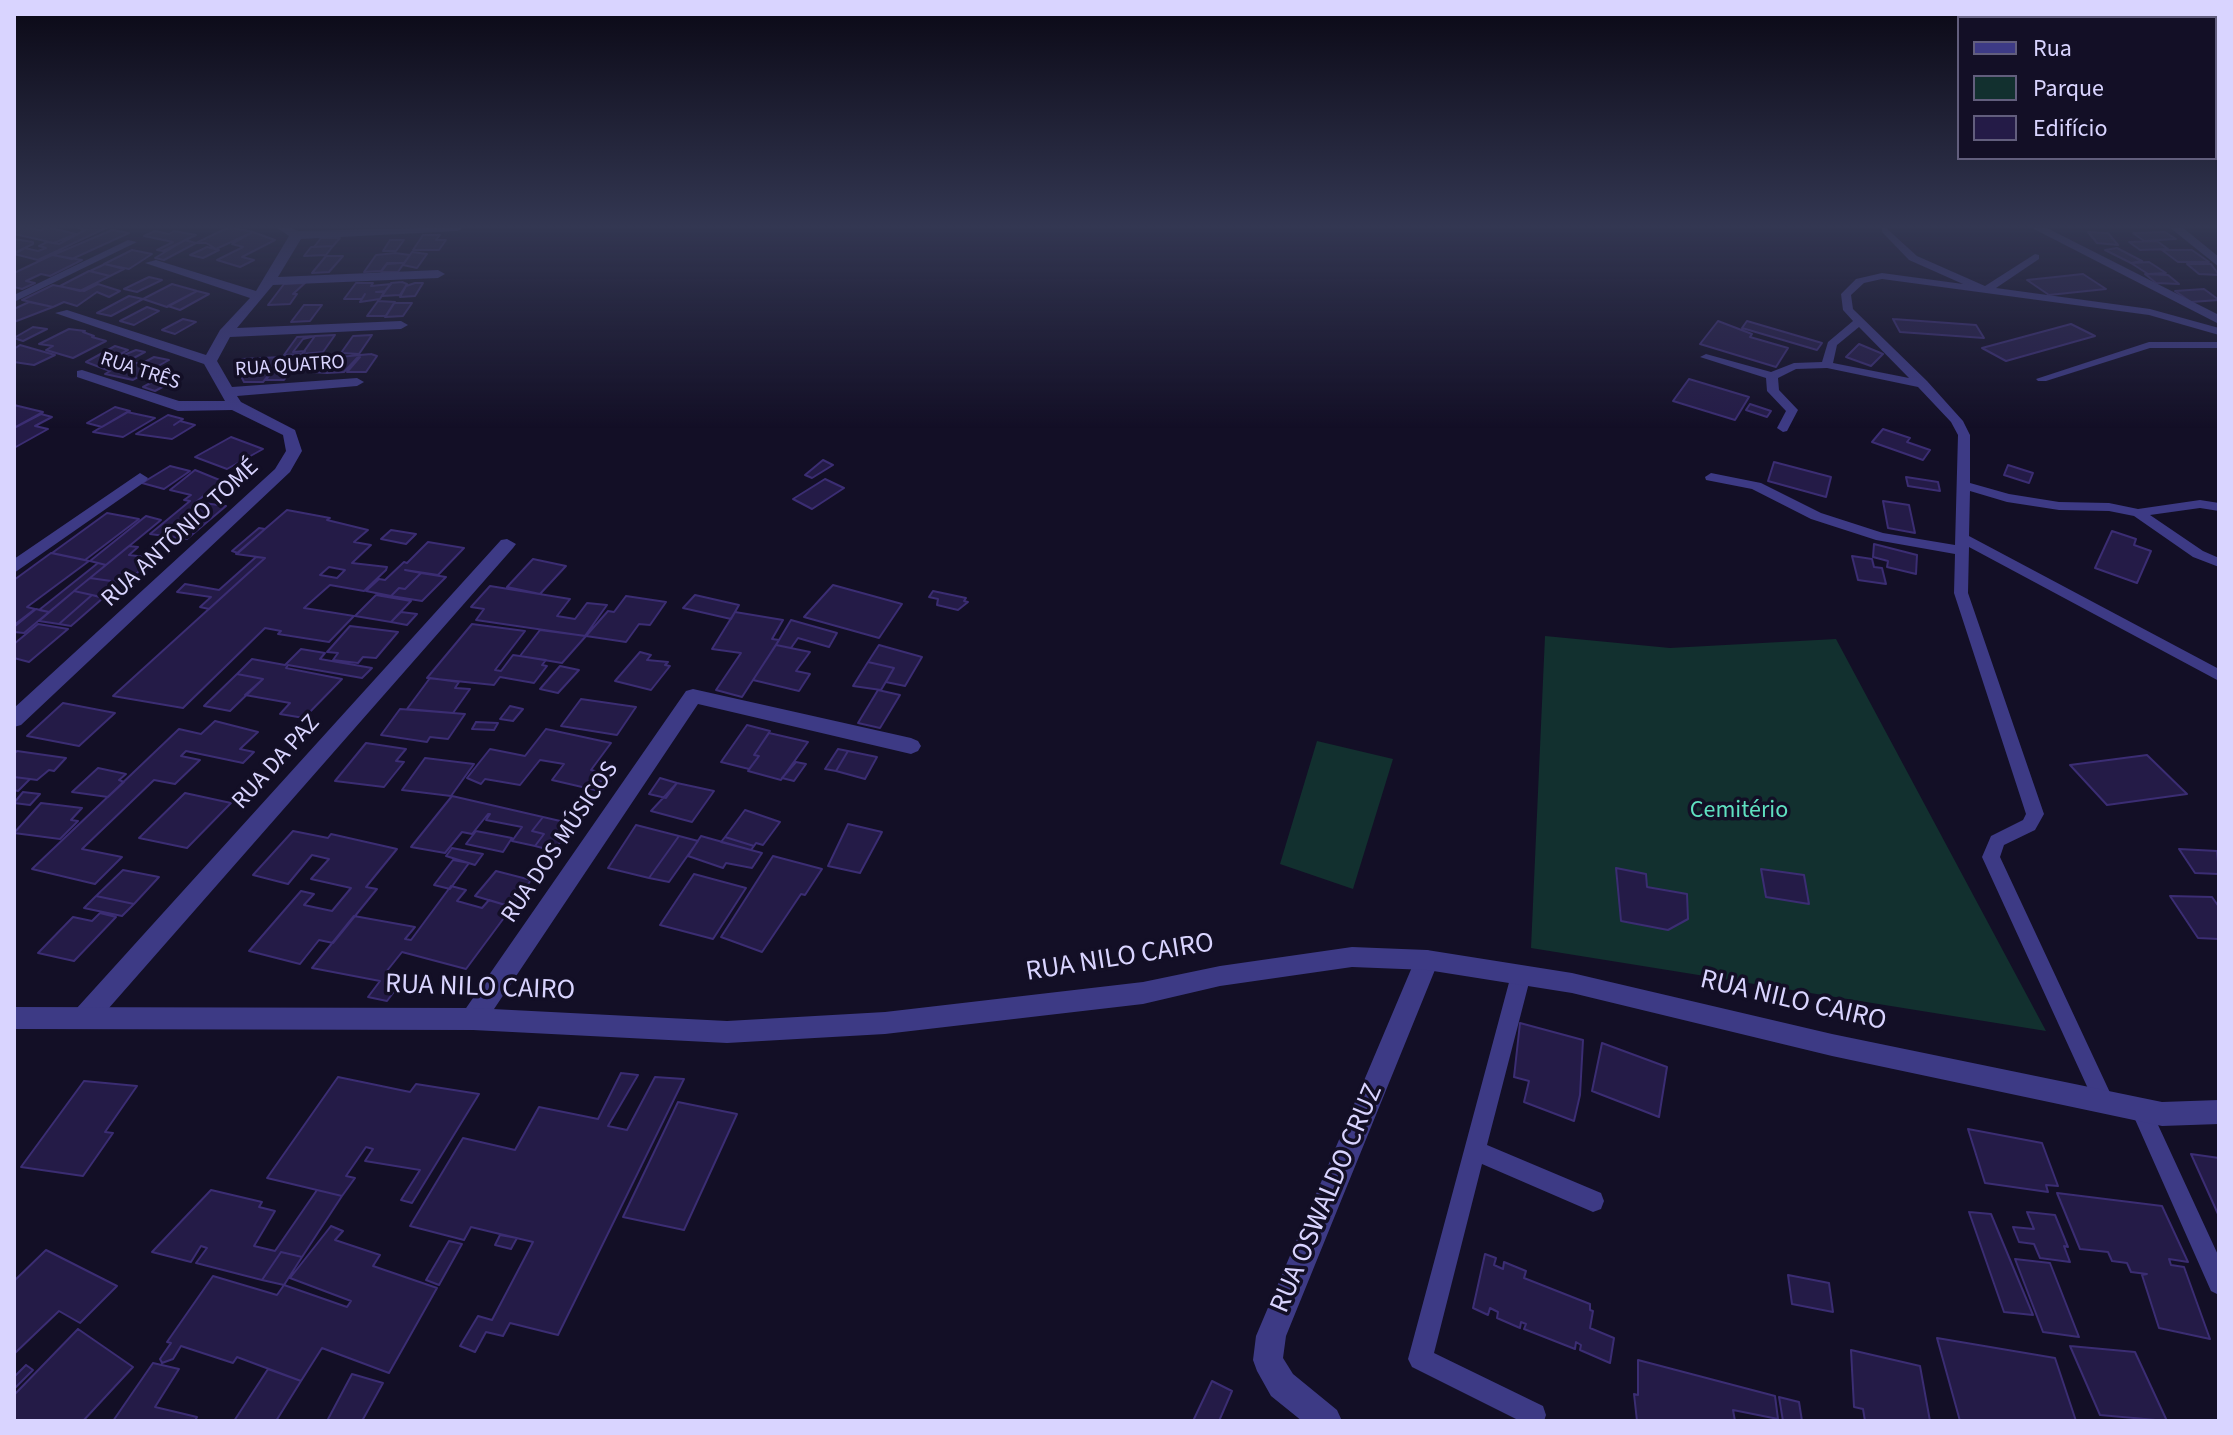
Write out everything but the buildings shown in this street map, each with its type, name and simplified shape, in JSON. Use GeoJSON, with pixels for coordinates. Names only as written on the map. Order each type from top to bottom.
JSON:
{"type":"FeatureCollection","features":[{"type":"Feature","properties":{"kind":"street"},"geometry":{"type":"LineString","coordinates":[[210,361],[225,333],[259,294]]}},
{"type":"Feature","properties":{"kind":"street"},"geometry":{"type":"LineString","coordinates":[[2168,294],[2219,320]]}},
{"type":"Feature","properties":{"kind":"street"},"geometry":{"type":"LineString","coordinates":[[62,313],[210,361],[230,398]]}},
{"type":"Feature","properties":{"kind":"street"},"geometry":{"type":"LineString","coordinates":[[225,333],[401,325]]}},
{"type":"Feature","properties":{"kind":"street","name":"RUA TRÊS"},"geometry":{"type":"LineString","coordinates":[[82,374],[178,406],[230,398]]}},
{"type":"Feature","properties":{"kind":"street","name":"RUA QUATRO"},"geometry":{"type":"LineString","coordinates":[[230,398],[357,382]]}},
{"type":"Feature","properties":{"kind":"street","name":"RUA ANTÔNIO TOMÉ"},"geometry":{"type":"LineString","coordinates":[[14,720],[282,472],[294,451],[290,433],[230,398]]}},
{"type":"Feature","properties":{"kind":"street"},"geometry":{"type":"LineString","coordinates":[[14,567],[140,478]]}},
{"type":"Feature","properties":{"kind":"street","name":"RUA DA PAZ"},"geometry":{"type":"LineString","coordinates":[[85,1017],[507,544]]}},
{"type":"Feature","properties":{"kind":"street","name":"RUA DOS MÚSICOS"},"geometry":{"type":"LineString","coordinates":[[473,1019],[693,696],[911,746]]}},
{"type":"Feature","properties":{"kind":"street","name":"RUA NILO CAIRO"},"geometry":{"type":"LineString","coordinates":[[14,1018],[473,1019],[727,1032],[885,1023],[1143,993],[1220,976],[1352,957],[1427,960],[1572,983],[1832,1045],[2103,1099],[2162,1114],[2219,1112]]}},
{"type":"Feature","properties":{"kind":"street","name":"RUA OSWALDO CRUZ"},"geometry":{"type":"LineString","coordinates":[[1326,1421],[1282,1385],[1268,1360],[1271,1336],[1427,960]]}},
{"type":"Feature","properties":{"kind":"lane"},"geometry":{"type":"LineString","coordinates":[[1846,294],[1848,310],[1923,384],[1957,421],[1964,435],[1961,593],[2035,814],[2029,825],[1997,841],[1991,857],[2103,1099]]}},
{"type":"Feature","properties":{"kind":"lane"},"geometry":{"type":"LineString","coordinates":[[2016,294],[2150,312],[2219,332]]}},
{"type":"Feature","properties":{"kind":"lane"},"geometry":{"type":"LineString","coordinates":[[1827,365],[1832,344],[1860,321]]}},
{"type":"Feature","properties":{"kind":"lane"},"geometry":{"type":"LineString","coordinates":[[2042,379],[2149,345],[2219,345]]}},
{"type":"Feature","properties":{"kind":"lane"},"geometry":{"type":"LineString","coordinates":[[1706,357],[1772,376],[1794,366],[1827,365],[1923,384]]}},
{"type":"Feature","properties":{"kind":"lane"},"geometry":{"type":"LineString","coordinates":[[1772,376],[1773,391],[1792,410],[1783,428]]}},
{"type":"Feature","properties":{"kind":"lane"},"geometry":{"type":"LineString","coordinates":[[1711,477],[1756,486],[1816,516],[1881,537],[1963,545],[2219,676]]}},
{"type":"Feature","properties":{"kind":"lane"},"geometry":{"type":"LineString","coordinates":[[1963,485],[2007,498],[2059,506],[2109,507],[2138,513],[2200,504],[2219,507]]}},
{"type":"Feature","properties":{"kind":"lane"},"geometry":{"type":"LineString","coordinates":[[2138,513],[2198,554],[2219,563]]}},
{"type":"Feature","properties":{"kind":"lane"},"geometry":{"type":"LineString","coordinates":[[1521,975],[1420,1359],[1534,1415]]}},
{"type":"Feature","properties":{"kind":"lane"},"geometry":{"type":"LineString","coordinates":[[2140,1108],[2219,1283]]}},
{"type":"Feature","properties":{"kind":"lane"},"geometry":{"type":"LineString","coordinates":[[1475,1150],[1593,1201]]}},
{"type":"Feature","properties":{"kind":"green space","name":"Cemitério"},"geometry":{"type":"Polygon","coordinates":[[[1545,636],[1670,648],[1836,639],[2046,1031],[1531,948],[1545,636]]]}},
{"type":"Feature","properties":{"kind":"green space"},"geometry":{"type":"Polygon","coordinates":[[[1317,741],[1393,759],[1353,889],[1280,864],[1317,741]]]}}]}
